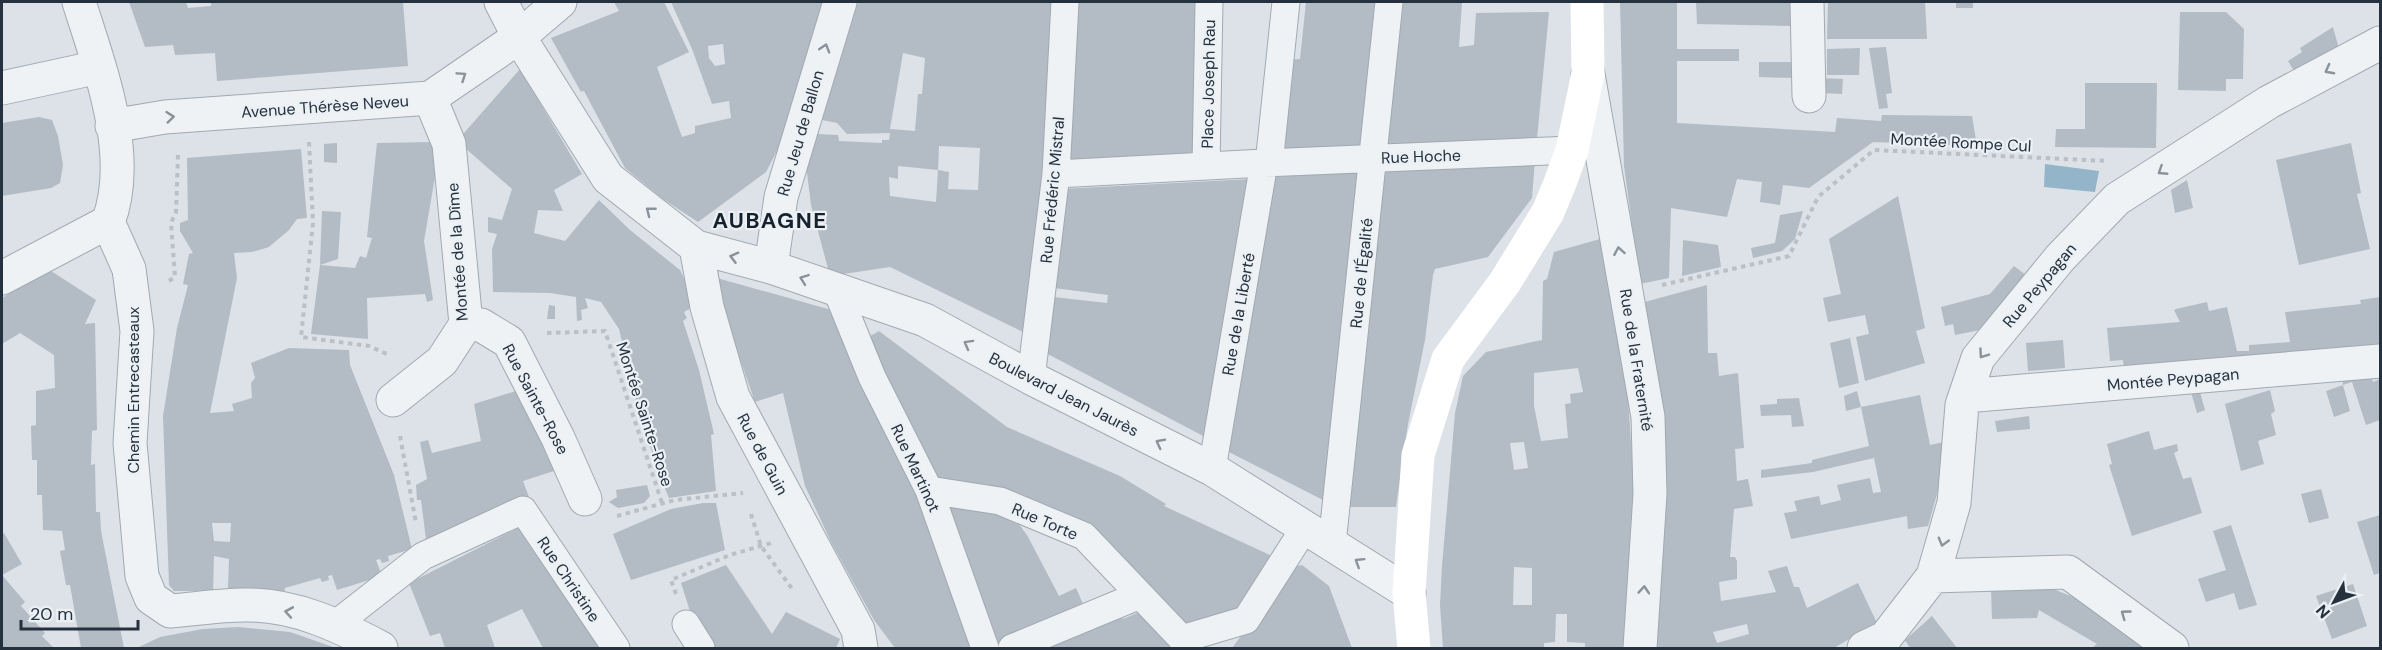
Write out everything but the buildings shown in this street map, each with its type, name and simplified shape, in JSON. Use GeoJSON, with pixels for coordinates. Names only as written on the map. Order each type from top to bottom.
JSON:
{"type":"FeatureCollection","features":[{"type":"Feature","properties":{"kind":"main road"},"geometry":{"type":"LineString","coordinates":[[1414,648],[1409,593],[1418,455],[1448,359],[1505,282],[1548,212],[1572,150],[1588,74],[1587,2]]}},
{"type":"Feature","properties":{"kind":"street"},"geometry":{"type":"LineString","coordinates":[[2,279],[108,222],[118,185],[110,100],[79,2]]}},
{"type":"Feature","properties":{"kind":"street"},"geometry":{"type":"LineString","coordinates":[[501,2],[519,37],[608,178],[696,247]]}},
{"type":"Feature","properties":{"kind":"street","name":"Avenue Thérèse Neveu"},"geometry":{"type":"LineString","coordinates":[[112,126],[165,117],[430,98],[519,37],[560,2]]}},
{"type":"Feature","properties":{"kind":"street","name":"Rue Jeu de Ballon"},"geometry":{"type":"LineString","coordinates":[[771,267],[781,197],[840,2]]}},
{"type":"Feature","properties":{"kind":"street","name":"Rue Frédéric Mistral"},"geometry":{"type":"LineString","coordinates":[[1031,378],[1056,174],[1065,2]]}},
{"type":"Feature","properties":{"kind":"street","name":"Place Joseph Rau"},"geometry":{"type":"LineString","coordinates":[[1206,166],[1209,2]]}},
{"type":"Feature","properties":{"kind":"street"},"geometry":{"type":"LineString","coordinates":[[1267,164],[1286,2]]}},
{"type":"Feature","properties":{"kind":"street","name":"Rue de l'Égalité"},"geometry":{"type":"LineString","coordinates":[[1318,537],[1373,158],[1389,2]]}},
{"type":"Feature","properties":{"kind":"street"},"geometry":{"type":"LineString","coordinates":[[1807,2],[1809,96]]}},
{"type":"Feature","properties":{"kind":"street","name":"Rue Peypagan"},"geometry":{"type":"LineString","coordinates":[[1864,648],[1886,638],[1933,576],[1954,503],[1965,396],[1978,358],[2060,258],[2117,199],[2268,102],[2380,43]]}},
{"type":"Feature","properties":{"kind":"street"},"geometry":{"type":"LineString","coordinates":[[2,88],[99,67]]}},
{"type":"Feature","properties":{"kind":"street","name":"Rue de la Fraternité"},"geometry":{"type":"LineString","coordinates":[[1588,74],[1648,417],[1650,494],[1640,648]]}},
{"type":"Feature","properties":{"kind":"street","name":"Montée de la Dîme"},"geometry":{"type":"LineString","coordinates":[[393,399],[442,361],[466,324],[449,144],[430,98]]}},
{"type":"Feature","properties":{"kind":"street","name":"Rue Hoche"},"geometry":{"type":"LineString","coordinates":[[1056,174],[1572,150]]}},
{"type":"Feature","properties":{"kind":"street","name":"Rue de la Liberté"},"geometry":{"type":"LineString","coordinates":[[1212,470],[1267,164]]}},
{"type":"Feature","properties":{"kind":"street","name":"Chemin Entrecasteaux"},"geometry":{"type":"LineString","coordinates":[[108,222],[129,269],[134,304],[137,331],[130,443],[142,576],[151,598],[170,611],[246,605],[303,614],[336,624]]}},
{"type":"Feature","properties":{"kind":"street","name":"Boulevard Jean Jaurès"},"geometry":{"type":"LineString","coordinates":[[696,247],[771,267],[925,320],[1031,378],[1212,470],[1409,593]]}},
{"type":"Feature","properties":{"kind":"street","name":"Rue de Guin"},"geometry":{"type":"LineString","coordinates":[[696,247],[707,307],[733,397],[858,630],[861,648]]}},
{"type":"Feature","properties":{"kind":"street","name":"Rue Martinot"},"geometry":{"type":"LineString","coordinates":[[837,291],[872,377],[929,490],[985,648]]}},
{"type":"Feature","properties":{"kind":"street","name":"Rue Sainte-Rose"},"geometry":{"type":"LineString","coordinates":[[466,324],[481,325],[509,342],[558,438],[585,499]]}},
{"type":"Feature","properties":{"kind":"street","name":"Montée Peypagan"},"geometry":{"type":"LineString","coordinates":[[1965,396],[2380,361]]}},
{"type":"Feature","properties":{"kind":"street","name":"Rue Torte"},"geometry":{"type":"LineString","coordinates":[[929,490],[1000,501],[1084,536],[1184,644]]}},
{"type":"Feature","properties":{"kind":"street","name":"Rue Christine"},"geometry":{"type":"LineString","coordinates":[[423,556],[523,510],[616,648]]}},
{"type":"Feature","properties":{"kind":"street"},"geometry":{"type":"LineString","coordinates":[[1184,644],[1246,620],[1318,537]]}},
{"type":"Feature","properties":{"kind":"street"},"geometry":{"type":"LineString","coordinates":[[381,648],[336,624],[423,556]]}},
{"type":"Feature","properties":{"kind":"street"},"geometry":{"type":"LineString","coordinates":[[1933,576],[2068,572],[2172,648]]}},
{"type":"Feature","properties":{"kind":"street"},"geometry":{"type":"LineString","coordinates":[[1012,648],[1140,595]]}},
{"type":"Feature","properties":{"kind":"street"},"geometry":{"type":"LineString","coordinates":[[686,624],[701,648]]}},
{"type":"Feature","properties":{"kind":"path"},"geometry":{"type":"LineString","coordinates":[[298,142],[309,140],[313,223],[301,337],[369,346],[428,372]]}},
{"type":"Feature","properties":{"kind":"path","name":"Montée Rompe Cul"},"geometry":{"type":"LineString","coordinates":[[1626,293],[1789,256],[1818,197],[1874,150],[2112,161]]}},
{"type":"Feature","properties":{"kind":"path"},"geometry":{"type":"LineString","coordinates":[[171,223],[176,212],[176,154],[187,153]]}},
{"type":"Feature","properties":{"kind":"path","name":"Montée Sainte-Rose"},"geometry":{"type":"LineString","coordinates":[[498,335],[605,332],[662,503]]}},
{"type":"Feature","properties":{"kind":"path"},"geometry":{"type":"LineString","coordinates":[[393,399],[423,556]]}},
{"type":"Feature","properties":{"kind":"path","name":"Montée Sainte-Rose"},"geometry":{"type":"LineString","coordinates":[[616,516],[662,503],[782,489]]}},
{"type":"Feature","properties":{"kind":"path"},"geometry":{"type":"LineString","coordinates":[[686,624],[671,580],[729,555],[806,533]]}},
{"type":"Feature","properties":{"kind":"water"},"geometry":{"type":"Polygon","coordinates":[[[2045,164],[2099,171],[2095,192],[2044,187],[2045,164]]]}},
{"type":"Feature","properties":{"kind":"district","name":"AUBAGNE"},"geometry":{"type":"Point","coordinates":[770,220]}}]}
